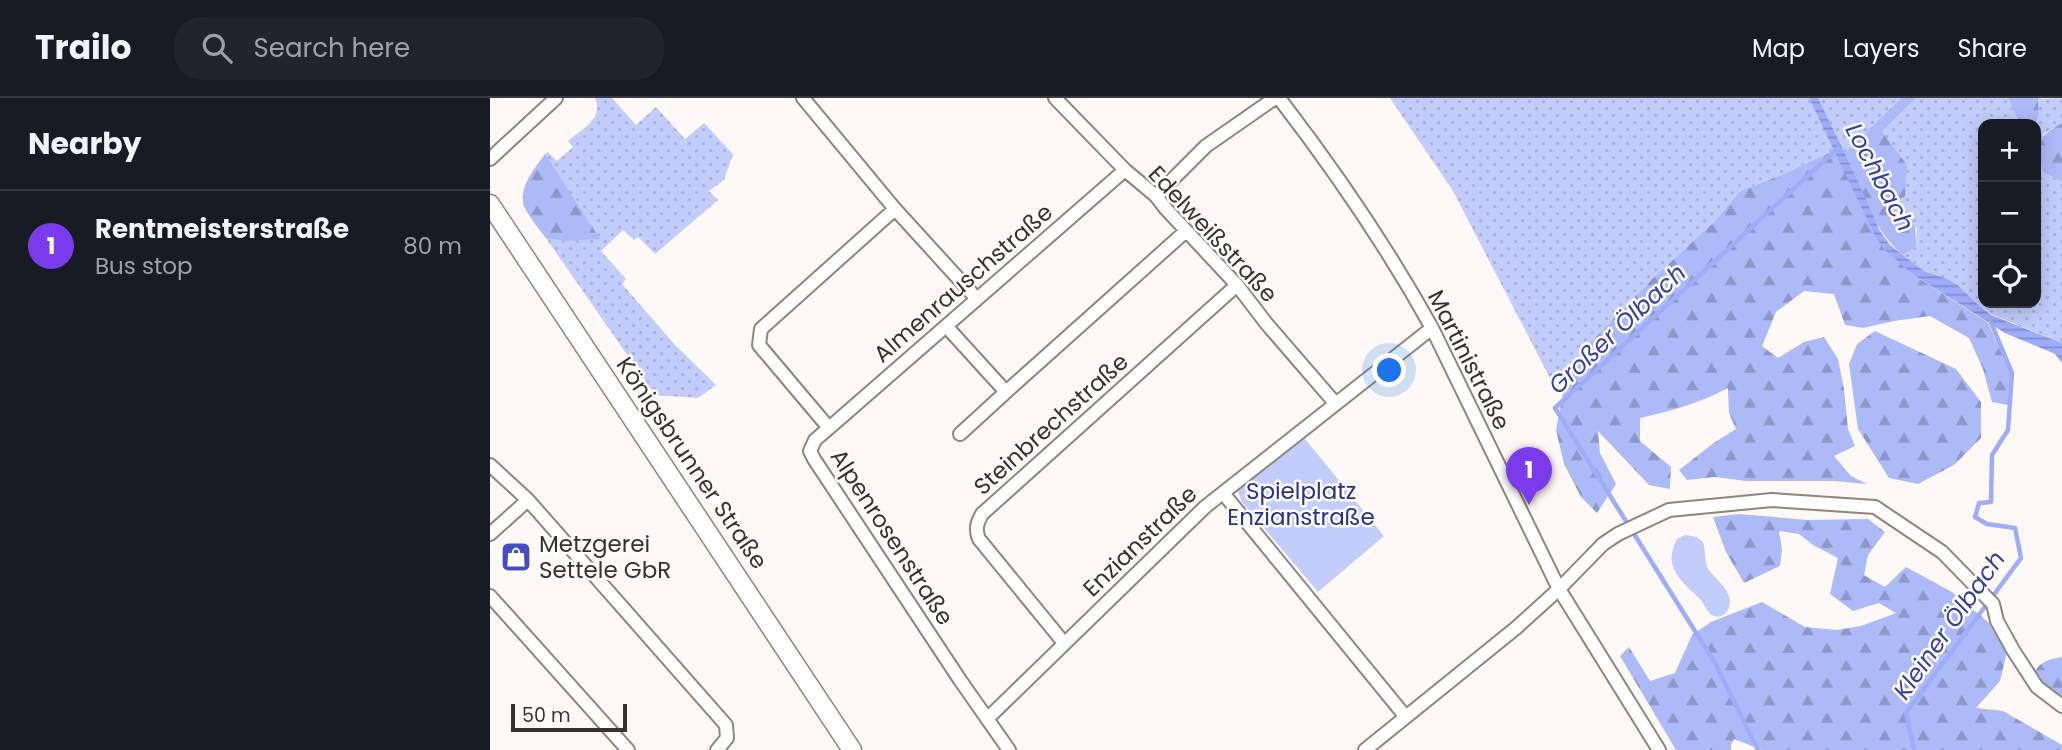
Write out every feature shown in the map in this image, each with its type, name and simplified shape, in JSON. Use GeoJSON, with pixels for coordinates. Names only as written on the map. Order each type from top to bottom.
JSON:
{"type":"FeatureCollection","features":[{"type":"Feature","properties":{"kind":"main road","name":"Königsbrunner Straße"},"geometry":{"type":"LineString","coordinates":[[490,204],[852,750]]}},
{"type":"Feature","properties":{"kind":"street"},"geometry":{"type":"LineString","coordinates":[[490,159],[556,98]]}},
{"type":"Feature","properties":{"kind":"street"},"geometry":{"type":"LineString","coordinates":[[803,98],[895,209],[977,299]]}},
{"type":"Feature","properties":{"kind":"street","name":"Edelweißstraße"},"geometry":{"type":"LineString","coordinates":[[1055,98],[1125,170],[1156,196],[1237,285],[1335,403]]}},
{"type":"Feature","properties":{"kind":"street"},"geometry":{"type":"LineString","coordinates":[[1156,196],[1206,146],[1277,98]]}},
{"type":"Feature","properties":{"kind":"street","name":"Martinistraße"},"geometry":{"type":"LineString","coordinates":[[1277,98],[1345,187],[1376,233],[1432,328],[1559,589],[1659,750]]}},
{"type":"Feature","properties":{"kind":"street","name":"Almenrauschstraße"},"geometry":{"type":"LineString","coordinates":[[829,428],[1125,170]]}},
{"type":"Feature","properties":{"kind":"street","name":"Alpenrosenstraße"},"geometry":{"type":"LineString","coordinates":[[895,209],[761,329],[760,345],[829,428],[815,440],[810,451],[814,459],[1009,750]]}},
{"type":"Feature","properties":{"kind":"street"},"geometry":{"type":"LineString","coordinates":[[960,434],[1186,230]]}},
{"type":"Feature","properties":{"kind":"street","name":"Steinbrechstraße"},"geometry":{"type":"LineString","coordinates":[[1064,643],[979,539],[977,524],[982,514],[1237,285]]}},
{"type":"Feature","properties":{"kind":"street"},"geometry":{"type":"LineString","coordinates":[[946,326],[1006,392]]}},
{"type":"Feature","properties":{"kind":"street","name":"Enzianstraße"},"geometry":{"type":"LineString","coordinates":[[987,719],[1205,507],[1432,328]]}},
{"type":"Feature","properties":{"kind":"street"},"geometry":{"type":"LineString","coordinates":[[490,465],[528,500],[726,725],[727,738],[717,750]]}},
{"type":"Feature","properties":{"kind":"street"},"geometry":{"type":"LineString","coordinates":[[1223,493],[1405,716]]}},
{"type":"Feature","properties":{"kind":"street"},"geometry":{"type":"LineString","coordinates":[[490,534],[528,500]]}},
{"type":"Feature","properties":{"kind":"street"},"geometry":{"type":"LineString","coordinates":[[1365,750],[1516,628],[1603,544],[1618,534],[1669,510],[1772,500],[1875,507],[1942,552],[1990,601],[1997,621],[2037,687],[2062,706]]}},
{"type":"Feature","properties":{"kind":"street"},"geometry":{"type":"LineString","coordinates":[[490,596],[628,750]]}},
{"type":"Feature","properties":{"kind":"green space"},"geometry":{"type":"Polygon","coordinates":[[[595,98],[612,98],[636,125],[656,107],[685,139],[704,123],[733,154],[724,180],[709,191],[718,200],[655,254],[638,237],[634,240],[623,230],[601,251],[626,279],[622,284],[675,345],[716,385],[698,398],[655,395],[523,205],[533,172],[545,154],[548,152],[557,161],[573,147],[568,141],[594,118],[597,112],[595,98]]]}},
{"type":"Feature","properties":{"kind":"green space"},"geometry":{"type":"Polygon","coordinates":[[[1390,98],[1809,98],[1835,150],[1740,191],[1714,222],[1651,280],[1588,345],[1566,378],[1550,378],[1453,191],[1390,98]]]}},
{"type":"Feature","properties":{"kind":"green space"},"geometry":{"type":"Polygon","coordinates":[[[1818,98],[1901,98],[1845,153],[1818,98]]]}},
{"type":"Feature","properties":{"kind":"green space"},"geometry":{"type":"Polygon","coordinates":[[[1901,98],[1916,98],[1882,132],[1907,165],[1905,196],[1895,206],[1896,214],[1902,217],[1907,213],[1913,221],[1916,247],[1903,255],[1892,245],[1875,221],[1845,153],[1901,98]]]}},
{"type":"Feature","properties":{"kind":"green space"},"geometry":{"type":"Polygon","coordinates":[[[1916,98],[2008,98],[2018,119],[1978,119],[1978,304],[1958,285],[1924,271],[1903,255],[1916,247],[1917,229],[1896,214],[1895,206],[1905,196],[1882,132],[1916,98]]]}},
{"type":"Feature","properties":{"kind":"green space"},"geometry":{"type":"Polygon","coordinates":[[[2008,98],[2041,98],[2038,99],[2038,119],[2018,119],[2008,98]]]}},
{"type":"Feature","properties":{"kind":"green space"},"geometry":{"type":"Polygon","coordinates":[[[2062,98],[2062,123],[2043,134],[2043,172],[2062,182],[2062,343],[1991,314],[1983,308],[2041,308],[2041,119],[2038,119],[2038,99],[2062,98]]]}},
{"type":"Feature","properties":{"kind":"green space"},"geometry":{"type":"Polygon","coordinates":[[[2062,123],[2062,182],[2043,172],[2041,140],[2062,123]]]}},
{"type":"Feature","properties":{"kind":"green space"},"geometry":{"type":"Polygon","coordinates":[[[1835,150],[1874,234],[1912,274],[1988,323],[2010,372],[2008,405],[1992,402],[1983,369],[1969,338],[1930,316],[1863,328],[1845,325],[1834,294],[1804,291],[1776,312],[1762,346],[1778,358],[1804,342],[1824,337],[1838,359],[1848,429],[1855,446],[1834,456],[1851,476],[1867,484],[1834,481],[1746,481],[1715,477],[1687,480],[1679,470],[1736,429],[1729,413],[1728,388],[1685,406],[1640,418],[1640,441],[1671,467],[1670,489],[1649,485],[1598,431],[1600,453],[1616,484],[1597,513],[1581,497],[1564,464],[1556,430],[1566,378],[1588,345],[1651,280],[1714,222],[1740,191],[1835,150]]]}},
{"type":"Feature","properties":{"kind":"green space"},"geometry":{"type":"Polygon","coordinates":[[[545,154],[600,239],[564,241],[546,238],[531,218],[524,205],[523,191],[545,154]]]}},
{"type":"Feature","properties":{"kind":"green space"},"geometry":{"type":"Polygon","coordinates":[[[1875,331],[1956,369],[1981,402],[1981,438],[1954,465],[1918,484],[1889,478],[1858,429],[1849,364],[1857,344],[1875,331]]]}},
{"type":"Feature","properties":{"kind":"green space","name":"Spielplatz Enzianstraße"},"geometry":{"type":"Polygon","coordinates":[[[1302,435],[1384,536],[1318,592],[1242,502],[1237,489],[1302,435]]]}},
{"type":"Feature","properties":{"kind":"green space"},"geometry":{"type":"Polygon","coordinates":[[[1739,514],[1808,520],[1868,519],[1885,532],[1868,555],[1864,575],[1885,587],[1906,567],[1952,592],[1988,622],[2007,652],[2000,681],[1976,708],[2003,711],[2062,745],[2062,750],[1762,750],[1734,739],[1731,750],[1676,750],[1620,656],[1629,647],[1650,681],[1675,673],[1692,635],[1711,622],[1762,602],[1805,627],[1837,630],[1861,626],[1896,613],[1879,603],[1853,611],[1830,594],[1838,558],[1799,534],[1779,531],[1782,550],[1780,566],[1744,583],[1726,552],[1713,517],[1739,514]]]}},
{"type":"Feature","properties":{"kind":"green space"},"geometry":{"type":"Polygon","coordinates":[[[1685,535],[1697,537],[1703,542],[1708,569],[1729,595],[1729,606],[1721,616],[1710,613],[1676,573],[1672,558],[1673,549],[1677,539],[1685,535]]]}},
{"type":"Feature","properties":{"kind":"green space"},"geometry":{"type":"Polygon","coordinates":[[[2062,657],[2062,696],[2038,680],[2036,670],[2043,663],[2062,657]]]}},
{"type":"Feature","properties":{"kind":"shaded area"},"geometry":{"type":"Polygon","coordinates":[[[1809,98],[1818,98],[1880,231],[1890,245],[1924,271],[1958,285],[1978,304],[1978,308],[2062,343],[2062,363],[2055,354],[2005,333],[1912,274],[1883,248],[1809,98]]]}},
{"type":"Feature","properties":{"kind":"waterway","name":"Großer Ölbach"},"geometry":{"type":"LineString","coordinates":[[1758,750],[1715,663],[1555,408],[1838,148]]}},
{"type":"Feature","properties":{"kind":"waterway","name":"Kleiner Ölbach"},"geometry":{"type":"LineString","coordinates":[[1914,750],[1906,713],[2021,558],[2015,528],[1987,524],[1975,517],[1979,503],[1991,502],[1992,455],[2008,430],[2012,373],[1990,320]]}},
{"type":"Feature","properties":{"kind":"place","name":"Rentmeisterstraße"},"geometry":{"type":"Point","coordinates":[1529,505]}},
{"type":"Feature","properties":{"kind":"place","name":"Metzgerei Settele GbR"},"geometry":{"type":"Point","coordinates":[516,557]}},
{"type":"Feature","properties":{"kind":"water label","name":"Lochbach"},"geometry":{"type":"Point","coordinates":[1880,177]}}]}
